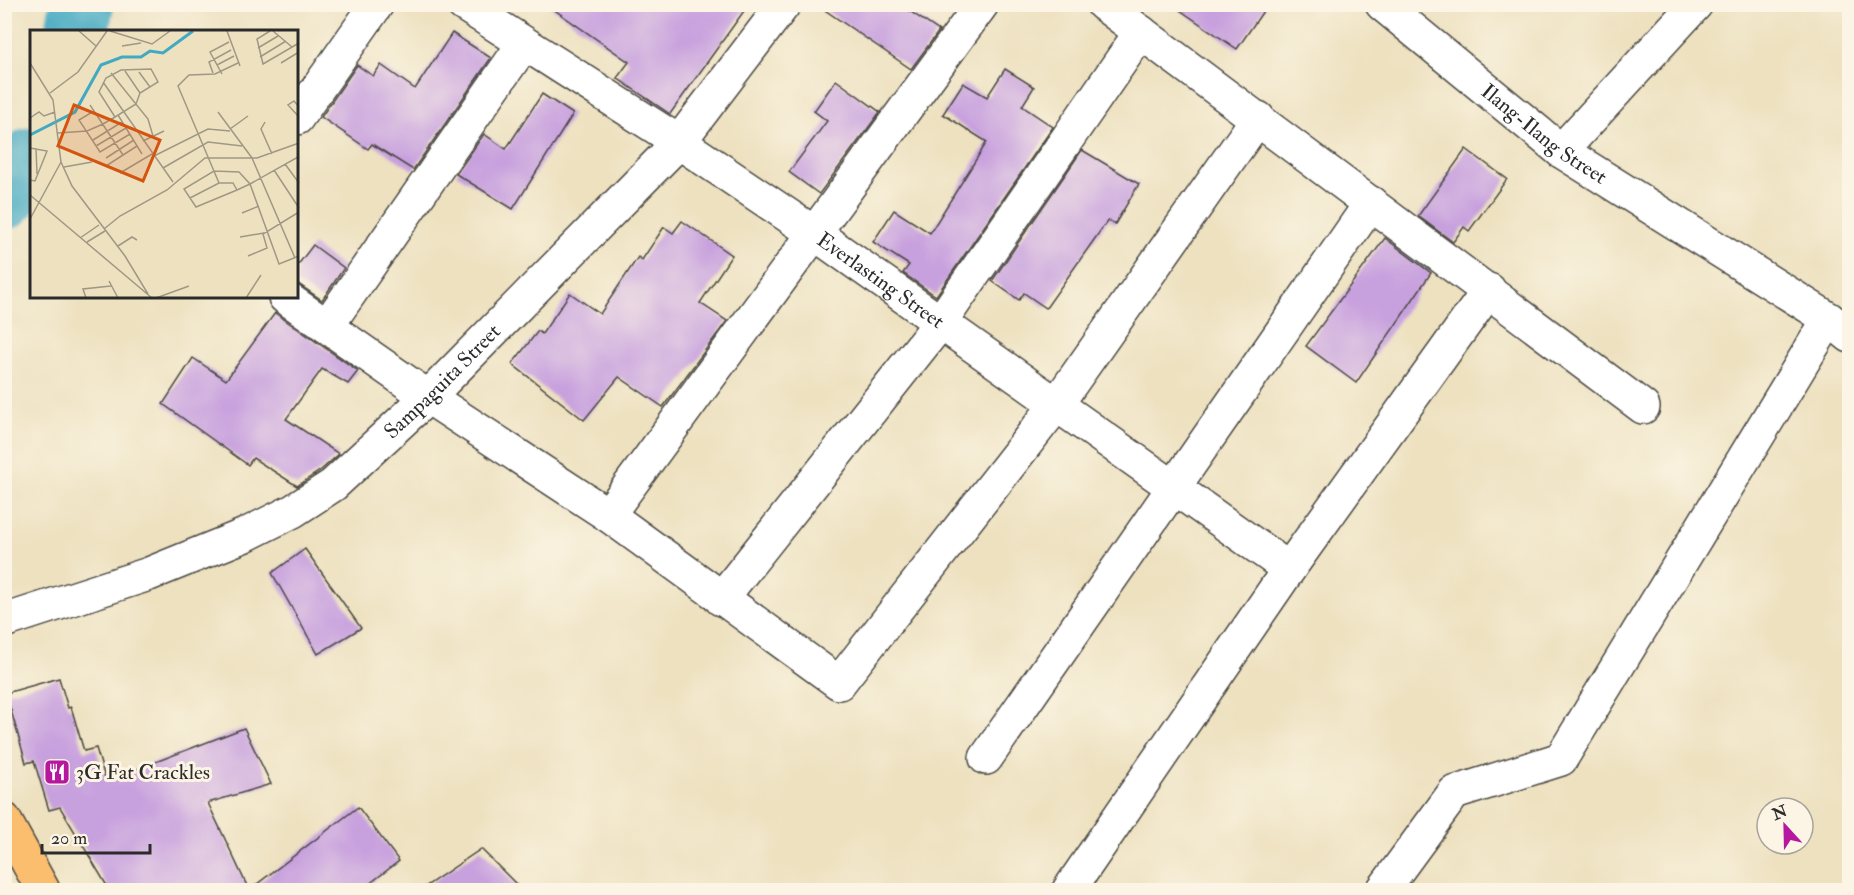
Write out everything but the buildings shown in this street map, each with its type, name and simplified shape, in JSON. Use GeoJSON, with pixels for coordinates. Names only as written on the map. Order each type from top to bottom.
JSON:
{"type":"FeatureCollection","features":[{"type":"Feature","properties":{"kind":"main road"},"geometry":{"type":"LineString","coordinates":[[4,819],[43,891]]}},
{"type":"Feature","properties":{"kind":"street"},"geometry":{"type":"LineString","coordinates":[[298,117],[377,4]]}},
{"type":"Feature","properties":{"kind":"street","name":"Everlasting Street"},"geometry":{"type":"LineString","coordinates":[[463,4],[523,45],[679,142],[814,233],[1289,569]]}},
{"type":"Feature","properties":{"kind":"street","name":"Sampaguita Street"},"geometry":{"type":"LineString","coordinates":[[4,621],[149,574],[245,535],[292,511],[333,486],[428,398],[679,142],[784,4]]}},
{"type":"Feature","properties":{"kind":"street"},"geometry":{"type":"LineString","coordinates":[[608,515],[982,4]]}},
{"type":"Feature","properties":{"kind":"street"},"geometry":{"type":"LineString","coordinates":[[1103,4],[1643,407]]}},
{"type":"Feature","properties":{"kind":"street","name":"Ilang-Ilang Street"},"geometry":{"type":"LineString","coordinates":[[1382,4],[1561,151],[1839,327]]}},
{"type":"Feature","properties":{"kind":"street"},"geometry":{"type":"LineString","coordinates":[[1561,151],[1696,4]]}},
{"type":"Feature","properties":{"kind":"street"},"geometry":{"type":"LineString","coordinates":[[721,599],[940,323],[1141,32]]}},
{"type":"Feature","properties":{"kind":"street"},"geometry":{"type":"LineString","coordinates":[[327,326],[523,45]]}},
{"type":"Feature","properties":{"kind":"street"},"geometry":{"type":"LineString","coordinates":[[286,298],[428,398],[608,515],[839,683],[1056,405],[1258,118]]}},
{"type":"Feature","properties":{"kind":"street"},"geometry":{"type":"LineString","coordinates":[[986,758],[1371,202]]}},
{"type":"Feature","properties":{"kind":"street"},"geometry":{"type":"LineString","coordinates":[[1069,891],[1289,569],[1489,290]]}},
{"type":"Feature","properties":{"kind":"street"},"geometry":{"type":"LineString","coordinates":[[1383,891],[1455,793],[1561,759],[1839,327]]}},
{"type":"Feature","properties":{"kind":"waterway"},"geometry":{"type":"LineString","coordinates":[[77,30],[82,4]]}},
{"type":"Feature","properties":{"kind":"waterway"},"geometry":{"type":"LineString","coordinates":[[4,198],[30,162]]}},
{"type":"Feature","properties":{"kind":"place","name":"3G Fat Crackles"},"geometry":{"type":"Point","coordinates":[57,772]}}]}
